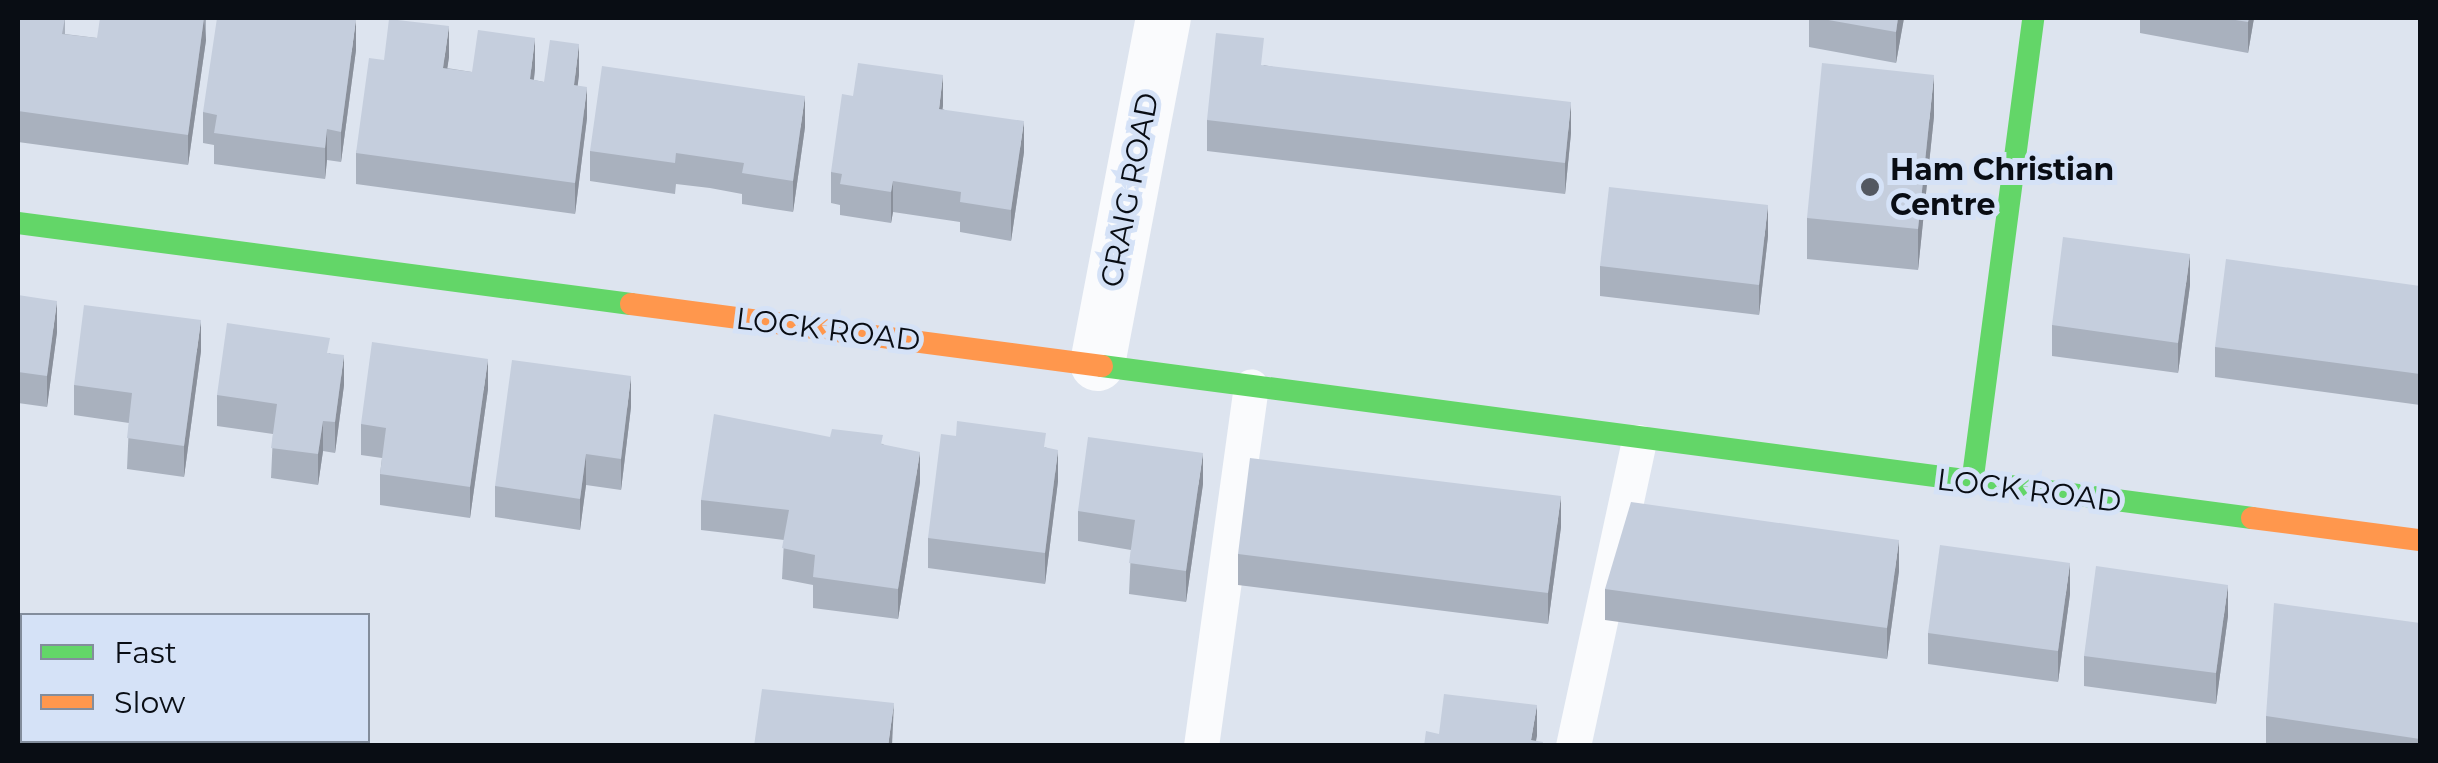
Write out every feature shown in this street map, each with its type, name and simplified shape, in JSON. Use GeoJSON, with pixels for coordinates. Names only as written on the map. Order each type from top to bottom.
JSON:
{"type":"FeatureCollection","features":[{"type":"Feature","properties":{"kind":"street","name":"CRAIG ROAD"},"geometry":{"type":"LineString","coordinates":[[1097,363],[1163,18]]}},
{"type":"Feature","properties":{"kind":"street"},"geometry":{"type":"LineString","coordinates":[[1972,484],[2033,18]]}},
{"type":"Feature","properties":{"kind":"street","name":"LOCK ROAD"},"geometry":{"type":"LineString","coordinates":[[18,223],[1097,363],[1638,442],[2420,540]]}},
{"type":"Feature","properties":{"kind":"lane"},"geometry":{"type":"LineString","coordinates":[[1200,746],[1252,386]]}},
{"type":"Feature","properties":{"kind":"lane"},"geometry":{"type":"LineString","coordinates":[[1573,746],[1638,442]]}},
{"type":"Feature","properties":{"kind":"building"},"geometry":{"type":"Polygon","coordinates":[[[18,18],[65,18],[62,34],[97,38],[100,18],[204,18],[188,135],[18,111],[18,18]]]}},
{"type":"Feature","properties":{"kind":"building"},"geometry":{"type":"Polygon","coordinates":[[[217,18],[356,19],[341,132],[327,129],[325,148],[214,133],[217,115],[203,112],[217,18]]]}},
{"type":"Feature","properties":{"kind":"building"},"geometry":{"type":"Polygon","coordinates":[[[1817,18],[1898,18],[1896,32],[1817,18]]]}},
{"type":"Feature","properties":{"kind":"building"},"geometry":{"type":"Polygon","coordinates":[[[389,19],[449,26],[443,68],[472,72],[478,30],[535,38],[530,79],[544,82],[550,40],[579,44],[574,85],[587,87],[575,183],[356,153],[369,58],[384,60],[389,19]]]}},
{"type":"Feature","properties":{"kind":"building"},"geometry":{"type":"Polygon","coordinates":[[[1216,33],[1264,38],[1261,65],[1571,102],[1565,163],[1207,120],[1216,33]]]}},
{"type":"Feature","properties":{"kind":"building"},"geometry":{"type":"Polygon","coordinates":[[[858,63],[943,75],[939,109],[1024,121],[1011,210],[960,202],[961,192],[893,181],[891,192],[840,184],[842,174],[831,172],[842,94],[853,96],[858,63]]]}},
{"type":"Feature","properties":{"kind":"building","name":"Ham Christian Centre"},"geometry":{"type":"Polygon","coordinates":[[[1822,63],[1934,75],[1918,229],[1807,218],[1822,63]]]}},
{"type":"Feature","properties":{"kind":"building"},"geometry":{"type":"Polygon","coordinates":[[[602,66],[805,96],[793,181],[742,173],[744,163],[676,153],[675,163],[590,151],[602,66]]]}},
{"type":"Feature","properties":{"kind":"building"},"geometry":{"type":"Polygon","coordinates":[[[1609,187],[1768,205],[1759,285],[1600,266],[1609,187]]]}},
{"type":"Feature","properties":{"kind":"building"},"geometry":{"type":"Polygon","coordinates":[[[2063,237],[2190,254],[2178,343],[2052,325],[2063,237]]]}},
{"type":"Feature","properties":{"kind":"building"},"geometry":{"type":"Polygon","coordinates":[[[2226,259],[2420,286],[2420,374],[2215,347],[2226,259]]]}},
{"type":"Feature","properties":{"kind":"building"},"geometry":{"type":"Polygon","coordinates":[[[18,295],[57,301],[47,376],[18,372],[18,295]]]}},
{"type":"Feature","properties":{"kind":"building"},"geometry":{"type":"Polygon","coordinates":[[[84,305],[201,320],[184,446],[127,438],[132,393],[74,385],[84,305]]]}},
{"type":"Feature","properties":{"kind":"building"},"geometry":{"type":"Polygon","coordinates":[[[227,323],[330,338],[327,353],[344,355],[335,422],[323,421],[318,454],[271,448],[277,404],[217,395],[227,323]]]}},
{"type":"Feature","properties":{"kind":"building"},"geometry":{"type":"Polygon","coordinates":[[[372,342],[488,359],[470,487],[380,474],[386,428],[361,424],[372,342]]]}},
{"type":"Feature","properties":{"kind":"building"},"geometry":{"type":"Polygon","coordinates":[[[512,360],[631,376],[621,459],[586,454],[580,499],[495,486],[512,360]]]}},
{"type":"Feature","properties":{"kind":"building"},"geometry":{"type":"Polygon","coordinates":[[[714,414],[830,437],[832,429],[883,435],[881,444],[920,452],[898,589],[813,577],[815,555],[782,548],[789,510],[701,500],[714,414]]]}},
{"type":"Feature","properties":{"kind":"building"},"geometry":{"type":"Polygon","coordinates":[[[957,421],[1046,433],[1044,447],[1058,450],[1045,553],[928,538],[941,434],[956,436],[957,421]]]}},
{"type":"Feature","properties":{"kind":"building"},"geometry":{"type":"Polygon","coordinates":[[[1088,437],[1203,453],[1186,571],[1129,563],[1135,520],[1078,511],[1088,437]]]}},
{"type":"Feature","properties":{"kind":"building"},"geometry":{"type":"Polygon","coordinates":[[[1250,458],[1561,496],[1548,593],[1238,554],[1250,458]]]}},
{"type":"Feature","properties":{"kind":"building"},"geometry":{"type":"Polygon","coordinates":[[[1631,502],[1899,540],[1887,628],[1605,589],[1631,502]]]}},
{"type":"Feature","properties":{"kind":"building"},"geometry":{"type":"Polygon","coordinates":[[[1940,545],[2070,563],[2058,651],[1928,633],[1940,545]]]}},
{"type":"Feature","properties":{"kind":"building"},"geometry":{"type":"Polygon","coordinates":[[[2096,566],[2228,585],[2216,673],[2084,656],[2096,566]]]}},
{"type":"Feature","properties":{"kind":"building"},"geometry":{"type":"Polygon","coordinates":[[[2274,603],[2420,623],[2420,739],[2266,716],[2274,603]]]}},
{"type":"Feature","properties":{"kind":"building"},"geometry":{"type":"Polygon","coordinates":[[[762,689],[894,703],[888,746],[754,746],[762,689]]]}},
{"type":"Feature","properties":{"kind":"building"},"geometry":{"type":"Polygon","coordinates":[[[1444,694],[1537,705],[1531,740],[1543,742],[1542,746],[1424,746],[1426,731],[1439,734],[1444,694]]]}},
{"type":"Feature","properties":{"kind":"traffic: fast"},"geometry":{"type":"LineString","coordinates":[[1972,484],[2033,18]]}},
{"type":"Feature","properties":{"kind":"traffic: fast"},"geometry":{"type":"LineString","coordinates":[[18,223],[631,304]]}},
{"type":"Feature","properties":{"kind":"traffic: fast"},"geometry":{"type":"LineString","coordinates":[[1102,366],[2252,518]]}},
{"type":"Feature","properties":{"kind":"traffic: slow"},"geometry":{"type":"LineString","coordinates":[[631,304],[1102,366]]}},
{"type":"Feature","properties":{"kind":"traffic: slow"},"geometry":{"type":"LineString","coordinates":[[2252,518],[2420,540]]}},
{"type":"Feature","properties":{"kind":"place","name":"Ham Christian Centre"},"geometry":{"type":"Point","coordinates":[1870,187]}}]}
